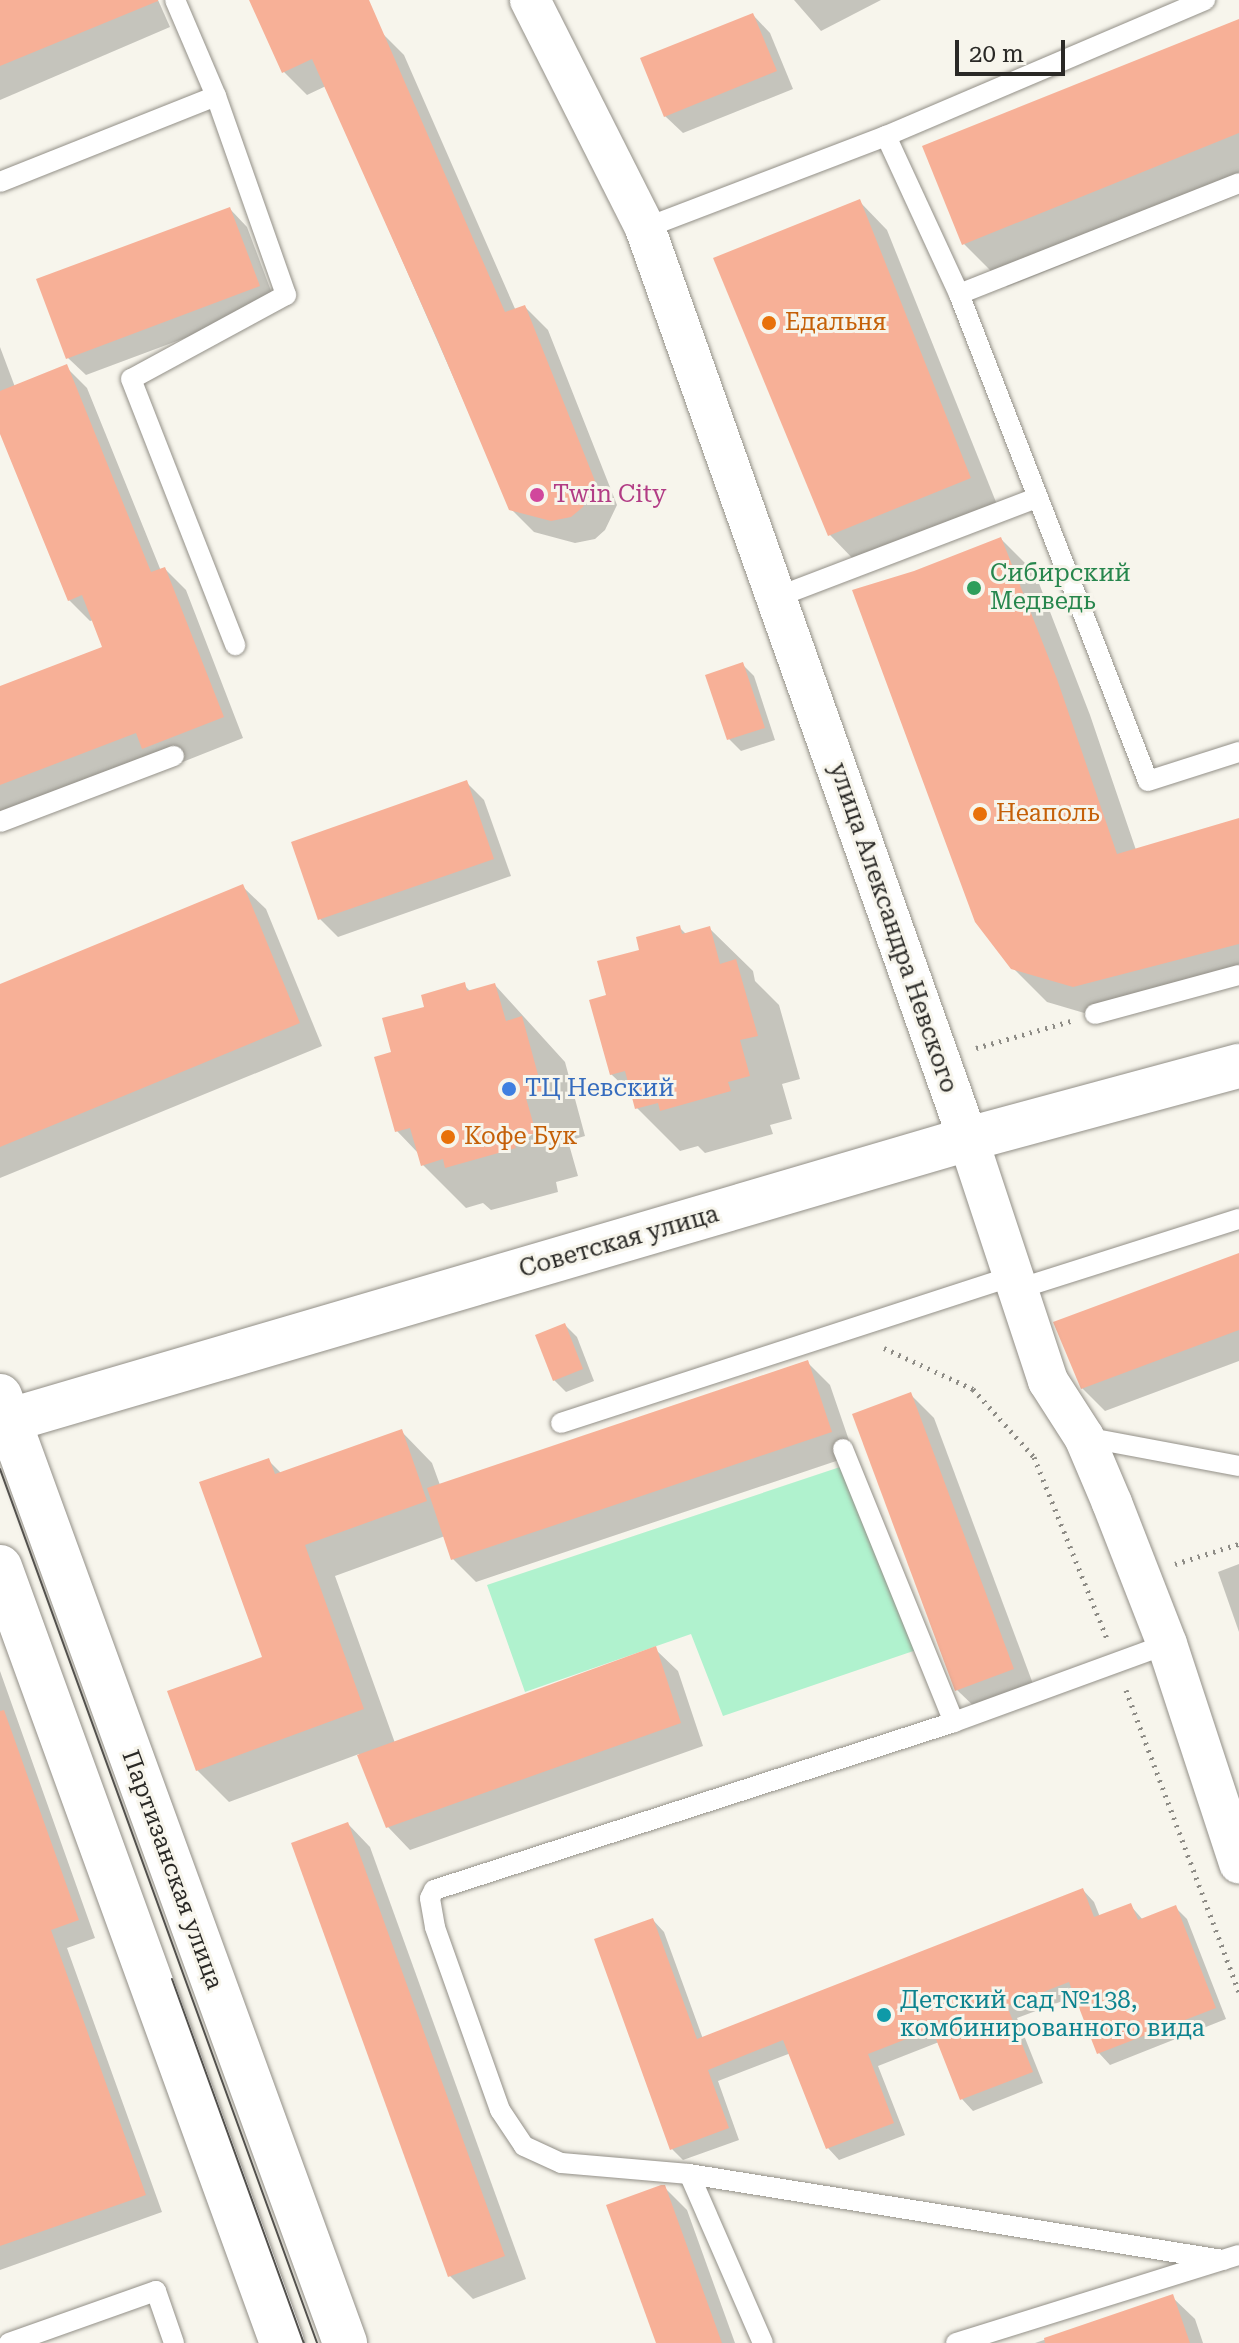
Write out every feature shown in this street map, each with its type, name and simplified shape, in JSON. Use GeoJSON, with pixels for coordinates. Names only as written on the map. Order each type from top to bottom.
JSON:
{"type":"FeatureCollection","features":[{"type":"Feature","properties":{"kind":"street","name":"улица Александра Невского"},"geometry":{"type":"LineString","coordinates":[[530,0],[645,228],[968,1139],[1048,1381],[1084,1437],[1140,1575],[1167,1644],[1239,1863]]}},
{"type":"Feature","properties":{"kind":"street","name":"Советская улица"},"geometry":{"type":"LineString","coordinates":[[3,1413],[968,1139],[1239,1066]]}},
{"type":"Feature","properties":{"kind":"street","name":"Партизанская улица"},"geometry":{"type":"LineString","coordinates":[[3,1413],[345,2343]]}},
{"type":"Feature","properties":{"kind":"street"},"geometry":{"type":"LineString","coordinates":[[0,1567],[282,2343]]}},
{"type":"Feature","properties":{"kind":"lane"},"geometry":{"type":"LineString","coordinates":[[175,0],[216,96],[286,295],[131,379],[235,645]]}},
{"type":"Feature","properties":{"kind":"lane"},"geometry":{"type":"LineString","coordinates":[[645,228],[886,136],[1205,0]]}},
{"type":"Feature","properties":{"kind":"lane"},"geometry":{"type":"LineString","coordinates":[[0,182],[216,96]]}},
{"type":"Feature","properties":{"kind":"lane"},"geometry":{"type":"LineString","coordinates":[[886,136],[959,294],[1148,781],[1239,752]]}},
{"type":"Feature","properties":{"kind":"lane"},"geometry":{"type":"LineString","coordinates":[[959,294],[1239,183]]}},
{"type":"Feature","properties":{"kind":"lane"},"geometry":{"type":"LineString","coordinates":[[777,597],[1036,498]]}},
{"type":"Feature","properties":{"kind":"lane"},"geometry":{"type":"LineString","coordinates":[[0,822],[174,756]]}},
{"type":"Feature","properties":{"kind":"lane"},"geometry":{"type":"LineString","coordinates":[[1095,1014],[1239,975]]}},
{"type":"Feature","properties":{"kind":"lane"},"geometry":{"type":"LineString","coordinates":[[561,1423],[847,1331],[1239,1219]]}},
{"type":"Feature","properties":{"kind":"lane"},"geometry":{"type":"LineString","coordinates":[[1084,1437],[1239,1466]]}},
{"type":"Feature","properties":{"kind":"lane"},"geometry":{"type":"LineString","coordinates":[[843,1449],[954,1722]]}},
{"type":"Feature","properties":{"kind":"lane"},"geometry":{"type":"LineString","coordinates":[[1167,1644],[954,1722],[434,1890],[430,1898],[435,1927],[500,2110],[524,2146],[561,2163],[689,2174],[1231,2257]]}},
{"type":"Feature","properties":{"kind":"lane"},"geometry":{"type":"LineString","coordinates":[[689,2174],[763,2343]]}},
{"type":"Feature","properties":{"kind":"lane"},"geometry":{"type":"LineString","coordinates":[[956,2343],[1231,2257]]}},
{"type":"Feature","properties":{"kind":"lane"},"geometry":{"type":"LineString","coordinates":[[9,2343],[156,2291],[174,2343]]}},
{"type":"Feature","properties":{"kind":"path"},"geometry":{"type":"LineString","coordinates":[[976,1048],[1095,1014]]}},
{"type":"Feature","properties":{"kind":"path"},"geometry":{"type":"LineString","coordinates":[[847,1331],[973,1389],[1034,1457],[1116,1663],[1239,1992]]}},
{"type":"Feature","properties":{"kind":"path"},"geometry":{"type":"LineString","coordinates":[[1140,1575],[1239,1544]]}},
{"type":"Feature","properties":{"kind":"green space"},"geometry":{"type":"Polygon","coordinates":[[[858,1461],[928,1646],[723,1716],[691,1634],[525,1692],[487,1585],[858,1461]]]}},
{"type":"Feature","properties":{"kind":"building"},"geometry":{"type":"Polygon","coordinates":[[[0,0],[158,0],[158,1],[0,66],[0,0]]]}},
{"type":"Feature","properties":{"kind":"building"},"geometry":{"type":"Polygon","coordinates":[[[249,0],[369,0],[505,312],[525,305],[595,481],[583,507],[571,517],[551,521],[509,510],[438,341],[312,59],[282,73],[249,0]]]}},
{"type":"Feature","properties":{"kind":"building"},"geometry":{"type":"Polygon","coordinates":[[[753,13],[777,71],[664,117],[640,58],[753,13]]]}},
{"type":"Feature","properties":{"kind":"building"},"geometry":{"type":"Polygon","coordinates":[[[1239,19],[1239,133],[962,245],[922,146],[1239,19]]]}},
{"type":"Feature","properties":{"kind":"building"},"geometry":{"type":"Polygon","coordinates":[[[860,199],[971,478],[828,536],[713,258],[860,199]]]}},
{"type":"Feature","properties":{"kind":"building"},"geometry":{"type":"Polygon","coordinates":[[[230,207],[260,286],[66,359],[36,279],[230,207]]]}},
{"type":"Feature","properties":{"kind":"building"},"geometry":{"type":"Polygon","coordinates":[[[67,364],[151,572],[165,567],[224,717],[142,749],[136,733],[0,785],[0,686],[102,647],[82,595],[68,601],[0,434],[0,391],[67,364]]]}},
{"type":"Feature","properties":{"kind":"building"},"geometry":{"type":"Polygon","coordinates":[[[1001,537],[1057,679],[1117,854],[1239,818],[1239,944],[1073,987],[1011,969],[975,922],[852,590],[914,571],[1001,537]]]}},
{"type":"Feature","properties":{"kind":"building"},"geometry":{"type":"Polygon","coordinates":[[[743,662],[765,728],[727,740],[705,675],[743,662]]]}},
{"type":"Feature","properties":{"kind":"building"},"geometry":{"type":"Polygon","coordinates":[[[467,780],[494,859],[318,920],[291,842],[467,780]]]}},
{"type":"Feature","properties":{"kind":"building"},"geometry":{"type":"Polygon","coordinates":[[[243,884],[300,1023],[0,1147],[0,984],[243,884]]]}},
{"type":"Feature","properties":{"kind":"building"},"geometry":{"type":"Polygon","coordinates":[[[680,925],[682,934],[710,926],[720,964],[736,959],[758,1036],[740,1040],[750,1076],[728,1082],[731,1091],[660,1111],[658,1103],[635,1109],[625,1071],[610,1075],[589,1000],[606,995],[597,961],[639,950],[636,937],[680,925]]]}},
{"type":"Feature","properties":{"kind":"building"},"geometry":{"type":"Polygon","coordinates":[[[465,982],[467,991],[495,983],[506,1021],[522,1016],[543,1093],[526,1098],[536,1133],[513,1139],[516,1148],[445,1168],[443,1159],[421,1166],[410,1128],[395,1132],[374,1057],[391,1052],[382,1018],[424,1007],[421,995],[465,982]]]}},
{"type":"Feature","properties":{"kind":"building"},"geometry":{"type":"Polygon","coordinates":[[[1239,1253],[1239,1330],[1081,1389],[1053,1322],[1239,1253]]]}},
{"type":"Feature","properties":{"kind":"building"},"geometry":{"type":"Polygon","coordinates":[[[565,1323],[583,1369],[553,1381],[535,1335],[565,1323]]]}},
{"type":"Feature","properties":{"kind":"building"},"geometry":{"type":"Polygon","coordinates":[[[808,1360],[832,1432],[451,1560],[427,1488],[808,1360]]]}},
{"type":"Feature","properties":{"kind":"building"},"geometry":{"type":"Polygon","coordinates":[[[911,1392],[1014,1669],[955,1691],[852,1414],[911,1392]]]}},
{"type":"Feature","properties":{"kind":"building"},"geometry":{"type":"Polygon","coordinates":[[[402,1429],[427,1501],[305,1545],[364,1709],[196,1771],[167,1691],[262,1657],[199,1482],[269,1458],[275,1474],[402,1429]]]}},
{"type":"Feature","properties":{"kind":"building"},"geometry":{"type":"Polygon","coordinates":[[[656,1646],[681,1723],[386,1828],[357,1755],[656,1646]]]}},
{"type":"Feature","properties":{"kind":"building"},"geometry":{"type":"Polygon","coordinates":[[[4,1710],[79,1920],[51,1930],[146,2195],[0,2246],[0,1711],[4,1710]]]}},
{"type":"Feature","properties":{"kind":"building"},"geometry":{"type":"Polygon","coordinates":[[[348,1822],[505,2256],[448,2277],[291,1843],[348,1822]]]}},
{"type":"Feature","properties":{"kind":"building","name":"Детский сад №138, комбинированного вида"},"geometry":{"type":"Polygon","coordinates":[[[1083,1888],[1094,1917],[1131,1903],[1138,1920],[1176,1905],[1216,2008],[1097,2054],[1069,1982],[1007,2006],[1033,2072],[960,2100],[932,2029],[868,2054],[894,2123],[826,2149],[783,2040],[708,2070],[729,2128],[670,2150],[594,1939],[653,1918],[697,2039],[1083,1888]]]}},
{"type":"Feature","properties":{"kind":"building"},"geometry":{"type":"Polygon","coordinates":[[[665,2185],[722,2343],[656,2343],[606,2205],[665,2185]]]}},
{"type":"Feature","properties":{"kind":"building"},"geometry":{"type":"Polygon","coordinates":[[[1173,2294],[1190,2343],[1045,2343],[1044,2338],[1173,2294]]]}},
{"type":"Feature","properties":{"kind":"tram line"},"geometry":{"type":"LineString","coordinates":[[0,1469],[317,2343]]}},
{"type":"Feature","properties":{"kind":"tram line"},"geometry":{"type":"LineString","coordinates":[[172,1979],[304,2343]]}},
{"type":"Feature","properties":{"kind":"place","name":"Едальня"},"geometry":{"type":"Point","coordinates":[769,323]}},
{"type":"Feature","properties":{"kind":"place","name":"Twin Сity"},"geometry":{"type":"Point","coordinates":[537,495]}},
{"type":"Feature","properties":{"kind":"place","name":"Сибирский Медведь"},"geometry":{"type":"Point","coordinates":[974,588]}},
{"type":"Feature","properties":{"kind":"place","name":"Неаполь"},"geometry":{"type":"Point","coordinates":[980,814]}},
{"type":"Feature","properties":{"kind":"place","name":"ТЦ Невский"},"geometry":{"type":"Point","coordinates":[509,1089]}},
{"type":"Feature","properties":{"kind":"place","name":"Кофе Бук"},"geometry":{"type":"Point","coordinates":[448,1137]}},
{"type":"Feature","properties":{"kind":"place","name":"Детский сад №138, комбинированного вида"},"geometry":{"type":"Point","coordinates":[884,2015]}}]}
